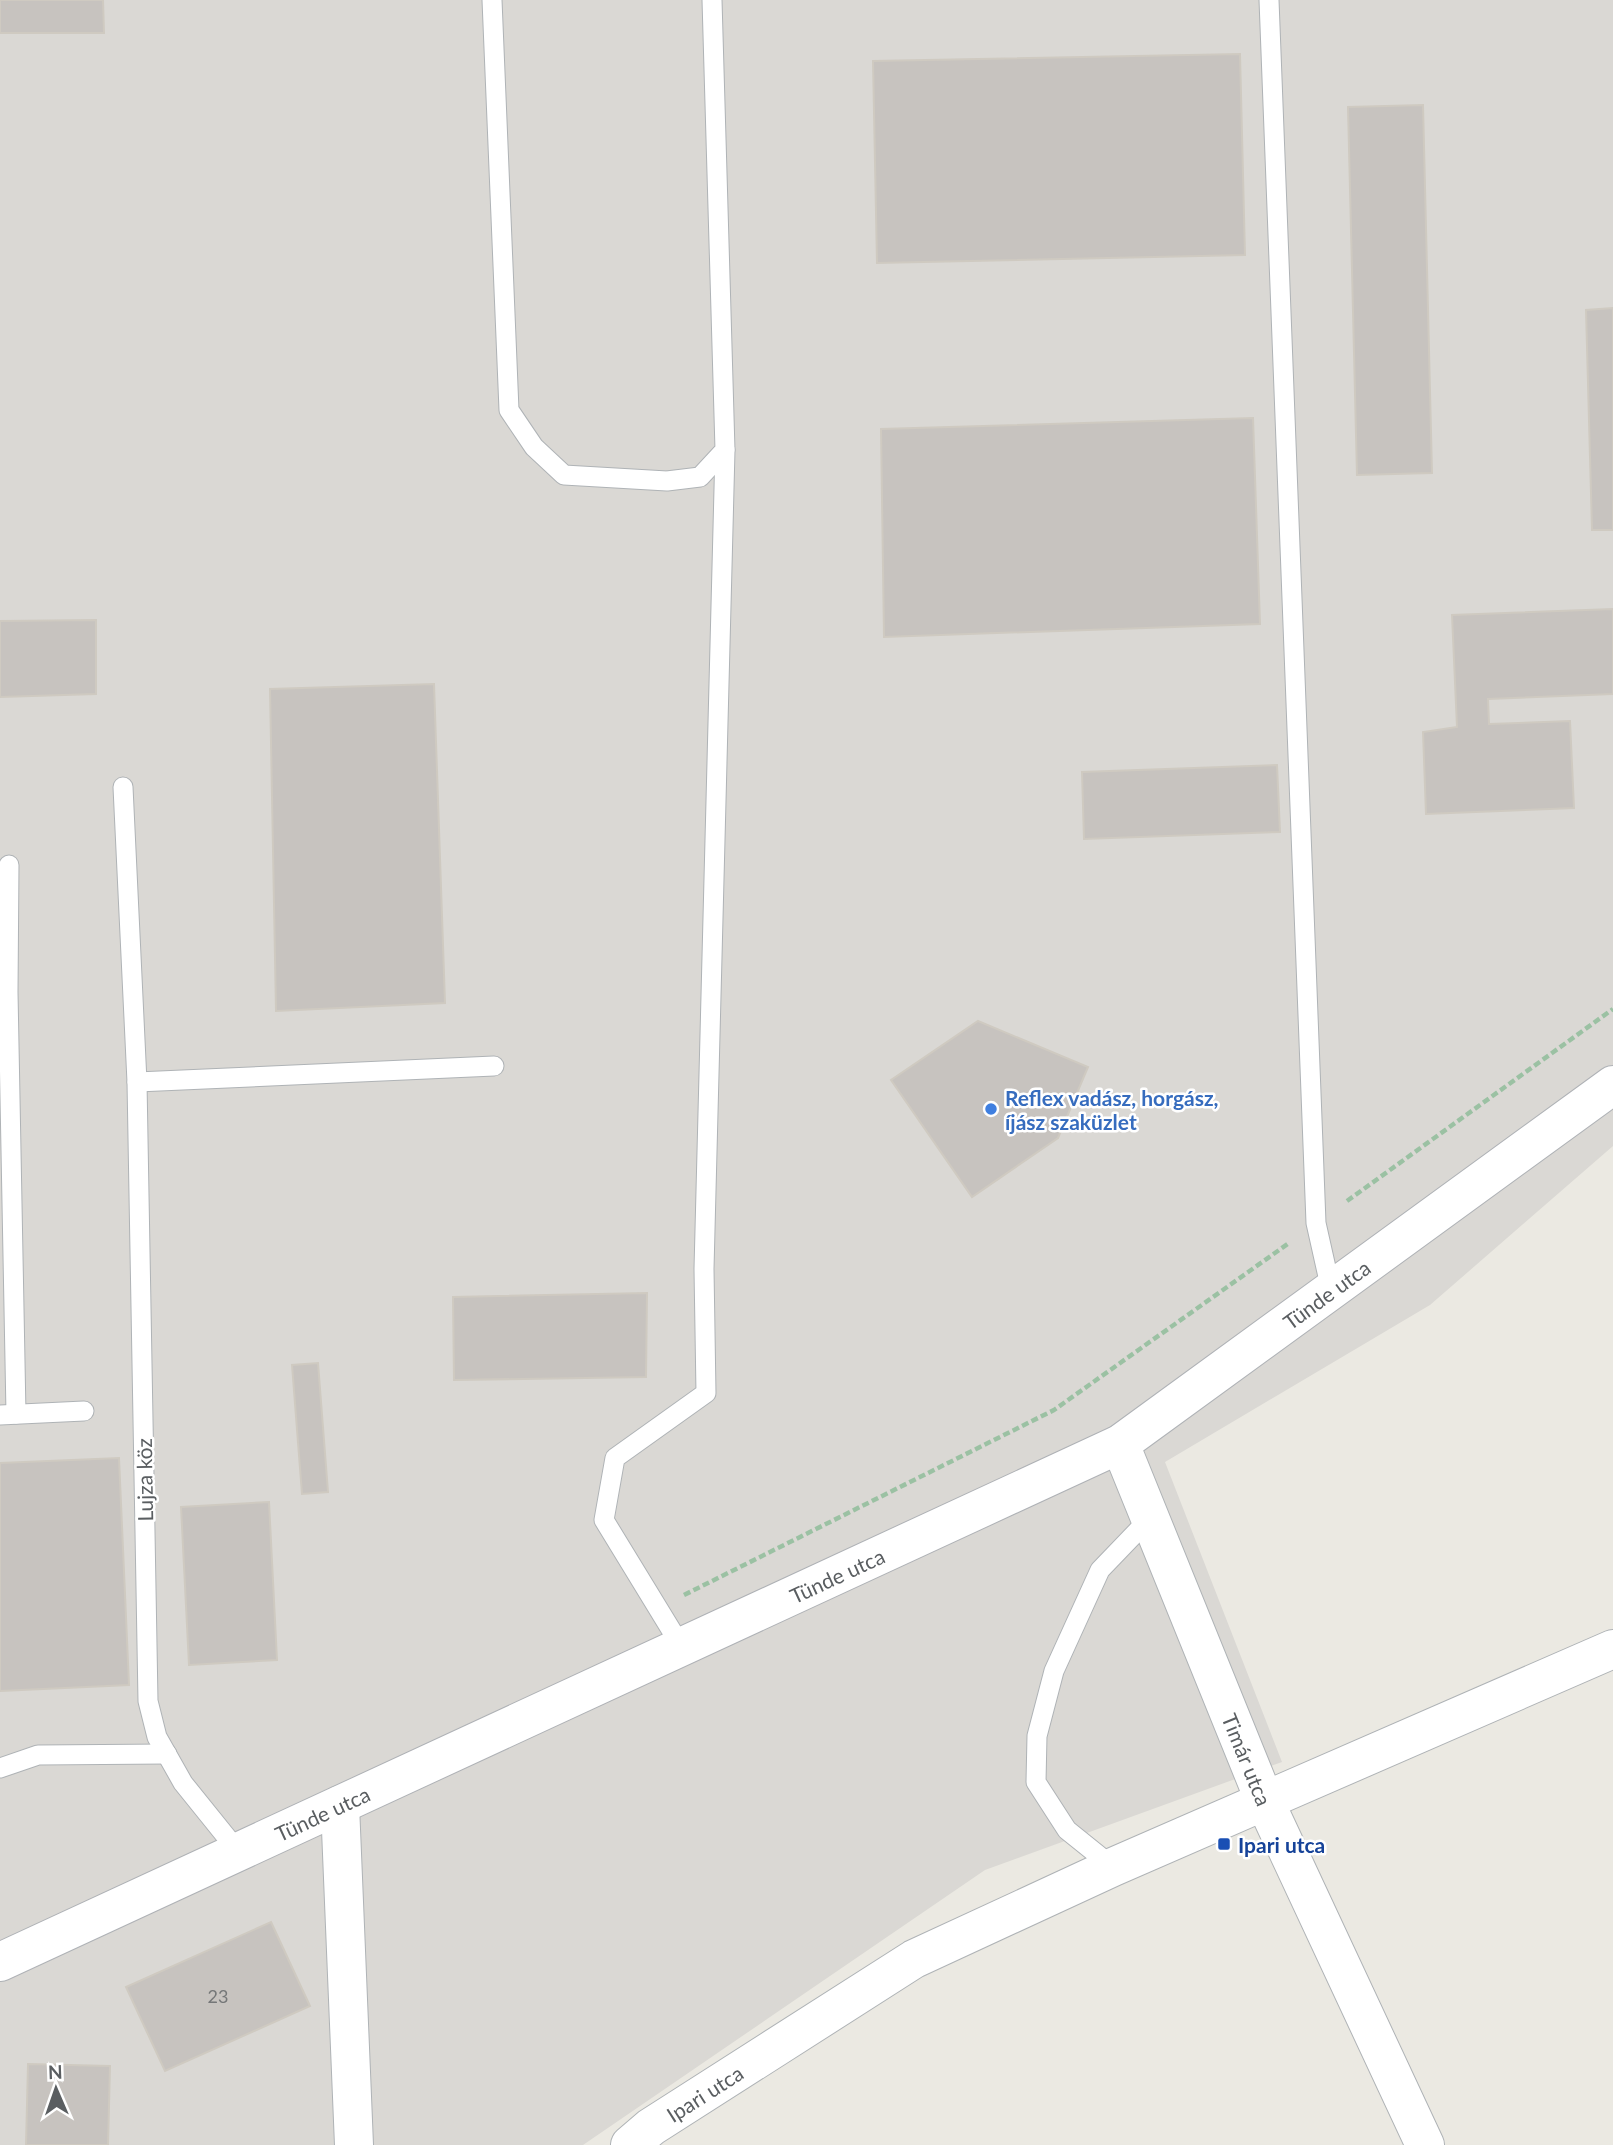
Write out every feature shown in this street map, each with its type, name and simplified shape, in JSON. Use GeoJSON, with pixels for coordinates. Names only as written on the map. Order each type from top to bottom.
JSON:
{"type":"FeatureCollection","features":[{"type":"Feature","properties":{"kind":"street","name":"Tünde utca"},"geometry":{"type":"LineString","coordinates":[[0,1962],[237,1850],[340,1805],[1120,1444],[1613,1085]]}},
{"type":"Feature","properties":{"kind":"street","name":"Timár utca"},"geometry":{"type":"LineString","coordinates":[[1120,1444],[1265,1802],[1425,2145]]}},
{"type":"Feature","properties":{"kind":"street","name":"Ipari utca"},"geometry":{"type":"LineString","coordinates":[[631,2145],[651,2127],[914,1959],[1113,1867],[1613,1649]]}},
{"type":"Feature","properties":{"kind":"street"},"geometry":{"type":"LineString","coordinates":[[340,1805],[354,2145]]}},
{"type":"Feature","properties":{"kind":"lane"},"geometry":{"type":"LineString","coordinates":[[492,0],[509,410],[534,447],[564,475],[667,481],[700,477],[725,450]]}},
{"type":"Feature","properties":{"kind":"lane"},"geometry":{"type":"LineString","coordinates":[[681,1646],[604,1520],[615,1458],[706,1393],[704,1269],[725,450],[712,0]]}},
{"type":"Feature","properties":{"kind":"lane"},"geometry":{"type":"LineString","coordinates":[[1269,0],[1317,1223],[1331,1290]]}},
{"type":"Feature","properties":{"kind":"lane","name":"Lujza köz"},"geometry":{"type":"LineString","coordinates":[[123,787],[137,1082],[148,1701],[158,1737],[183,1783],[237,1850]]}},
{"type":"Feature","properties":{"kind":"lane"},"geometry":{"type":"LineString","coordinates":[[9,864],[4,992],[8,1414],[85,1411]]}},
{"type":"Feature","properties":{"kind":"lane"},"geometry":{"type":"LineString","coordinates":[[137,1082],[494,1066]]}},
{"type":"Feature","properties":{"kind":"lane"},"geometry":{"type":"LineString","coordinates":[[1113,1867],[1067,1830],[1036,1782],[1037,1736],[1054,1671],[1100,1570],[1150,1518]]}},
{"type":"Feature","properties":{"kind":"lane"},"geometry":{"type":"LineString","coordinates":[[0,1768],[38,1755],[167,1754]]}},
{"type":"Feature","properties":{"kind":"path"},"geometry":{"type":"LineString","coordinates":[[657,1608],[1054,1410],[1613,1009]]}},
{"type":"Feature","properties":{"kind":"shaded area"},"geometry":{"type":"Polygon","coordinates":[[[0,0],[1613,0],[1613,1146],[1430,1305],[1165,1462],[1282,1762],[985,1870],[583,2145],[0,2145],[0,0]]]}},
{"type":"Feature","properties":{"kind":"building"},"geometry":{"type":"Polygon","coordinates":[[[0,0],[103,0],[104,33],[0,33],[0,0]]]}},
{"type":"Feature","properties":{"kind":"building"},"geometry":{"type":"Polygon","coordinates":[[[1240,54],[1245,255],[877,263],[873,61],[1240,54]]]}},
{"type":"Feature","properties":{"kind":"building"},"geometry":{"type":"Polygon","coordinates":[[[1423,105],[1432,473],[1357,475],[1348,107],[1423,105]]]}},
{"type":"Feature","properties":{"kind":"building"},"geometry":{"type":"Polygon","coordinates":[[[1613,308],[1613,530],[1592,530],[1586,310],[1613,308]]]}},
{"type":"Feature","properties":{"kind":"building"},"geometry":{"type":"Polygon","coordinates":[[[1253,418],[1260,624],[884,637],[881,429],[1253,418]]]}},
{"type":"Feature","properties":{"kind":"building"},"geometry":{"type":"Polygon","coordinates":[[[1613,609],[1613,694],[1488,699],[1489,724],[1570,721],[1574,808],[1426,814],[1423,732],[1457,727],[1452,615],[1613,609]]]}},
{"type":"Feature","properties":{"kind":"building"},"geometry":{"type":"Polygon","coordinates":[[[96,620],[96,694],[0,697],[0,621],[96,620]]]}},
{"type":"Feature","properties":{"kind":"building"},"geometry":{"type":"Polygon","coordinates":[[[434,684],[445,1003],[276,1011],[270,689],[434,684]]]}},
{"type":"Feature","properties":{"kind":"building"},"geometry":{"type":"Polygon","coordinates":[[[1277,765],[1280,832],[1084,839],[1082,772],[1277,765]]]}},
{"type":"Feature","properties":{"kind":"building","name":"Reflex vadász, horgász, íjász szaküzlet"},"geometry":{"type":"Polygon","coordinates":[[[978,1021],[1088,1067],[1058,1138],[972,1197],[891,1080],[978,1021]]]}},
{"type":"Feature","properties":{"kind":"building"},"geometry":{"type":"Polygon","coordinates":[[[647,1293],[646,1377],[454,1380],[453,1297],[647,1293]]]}},
{"type":"Feature","properties":{"kind":"building"},"geometry":{"type":"Polygon","coordinates":[[[318,1363],[328,1492],[302,1494],[292,1365],[318,1363]]]}},
{"type":"Feature","properties":{"kind":"building"},"geometry":{"type":"Polygon","coordinates":[[[119,1458],[129,1685],[0,1691],[0,1463],[119,1458]]]}},
{"type":"Feature","properties":{"kind":"building"},"geometry":{"type":"Polygon","coordinates":[[[269,1502],[277,1660],[189,1665],[181,1507],[269,1502]]]}},
{"type":"Feature","properties":{"kind":"building"},"geometry":{"type":"Polygon","coordinates":[[[271,1922],[310,2006],[165,2071],[126,1987],[271,1922]]]}},
{"type":"Feature","properties":{"kind":"building"},"geometry":{"type":"Polygon","coordinates":[[[28,2064],[110,2066],[108,2145],[26,2145],[28,2064]]]}},
{"type":"Feature","properties":{"kind":"place","name":"Reflex vadász, horgász, íjász szaküzlet"},"geometry":{"type":"Point","coordinates":[991,1109]}},
{"type":"Feature","properties":{"kind":"place","name":"Ipari utca"},"geometry":{"type":"Point","coordinates":[1224,1844]}}]}
